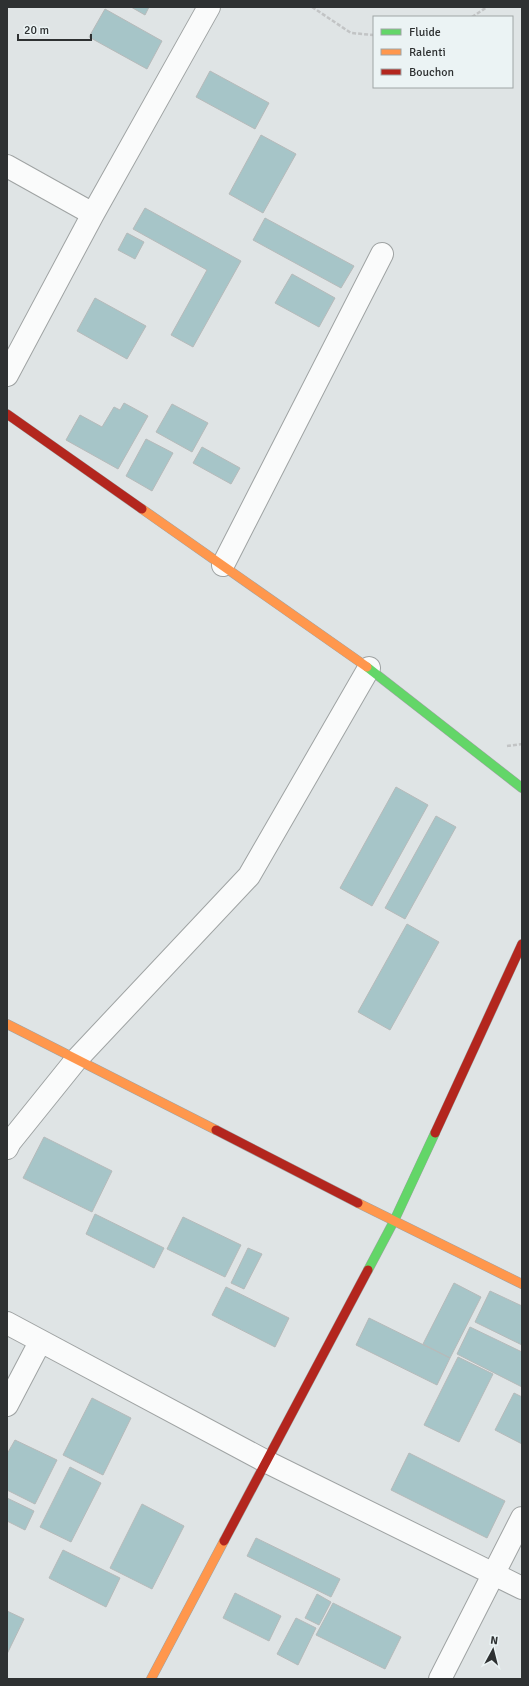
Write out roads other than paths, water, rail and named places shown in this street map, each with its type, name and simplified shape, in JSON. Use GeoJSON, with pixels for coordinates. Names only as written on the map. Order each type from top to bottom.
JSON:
{"type":"FeatureCollection","features":[{"type":"Feature","properties":{"kind":"street"},"geometry":{"type":"LineString","coordinates":[[7,375],[93,214],[209,7]]}},
{"type":"Feature","properties":{"kind":"street"},"geometry":{"type":"LineString","coordinates":[[7,166],[93,214]]}},
{"type":"Feature","properties":{"kind":"street"},"geometry":{"type":"LineString","coordinates":[[223,566],[382,254]]}},
{"type":"Feature","properties":{"kind":"street"},"geometry":{"type":"LineString","coordinates":[[7,414],[369,668],[522,788]]}},
{"type":"Feature","properties":{"kind":"street"},"geometry":{"type":"LineString","coordinates":[[7,1148],[10,1142],[76,1060],[249,876],[369,668]]}},
{"type":"Feature","properties":{"kind":"street"},"geometry":{"type":"LineString","coordinates":[[151,1679],[394,1221],[522,944]]}},
{"type":"Feature","properties":{"kind":"street"},"geometry":{"type":"LineString","coordinates":[[7,1024],[394,1221],[522,1284]]}},
{"type":"Feature","properties":{"kind":"street"},"geometry":{"type":"LineString","coordinates":[[7,1323],[267,1462],[522,1588]]}},
{"type":"Feature","properties":{"kind":"street"},"geometry":{"type":"LineString","coordinates":[[7,1405],[40,1342]]}},
{"type":"Feature","properties":{"kind":"street"},"geometry":{"type":"LineString","coordinates":[[440,1679],[492,1573],[522,1518]]}}]}
